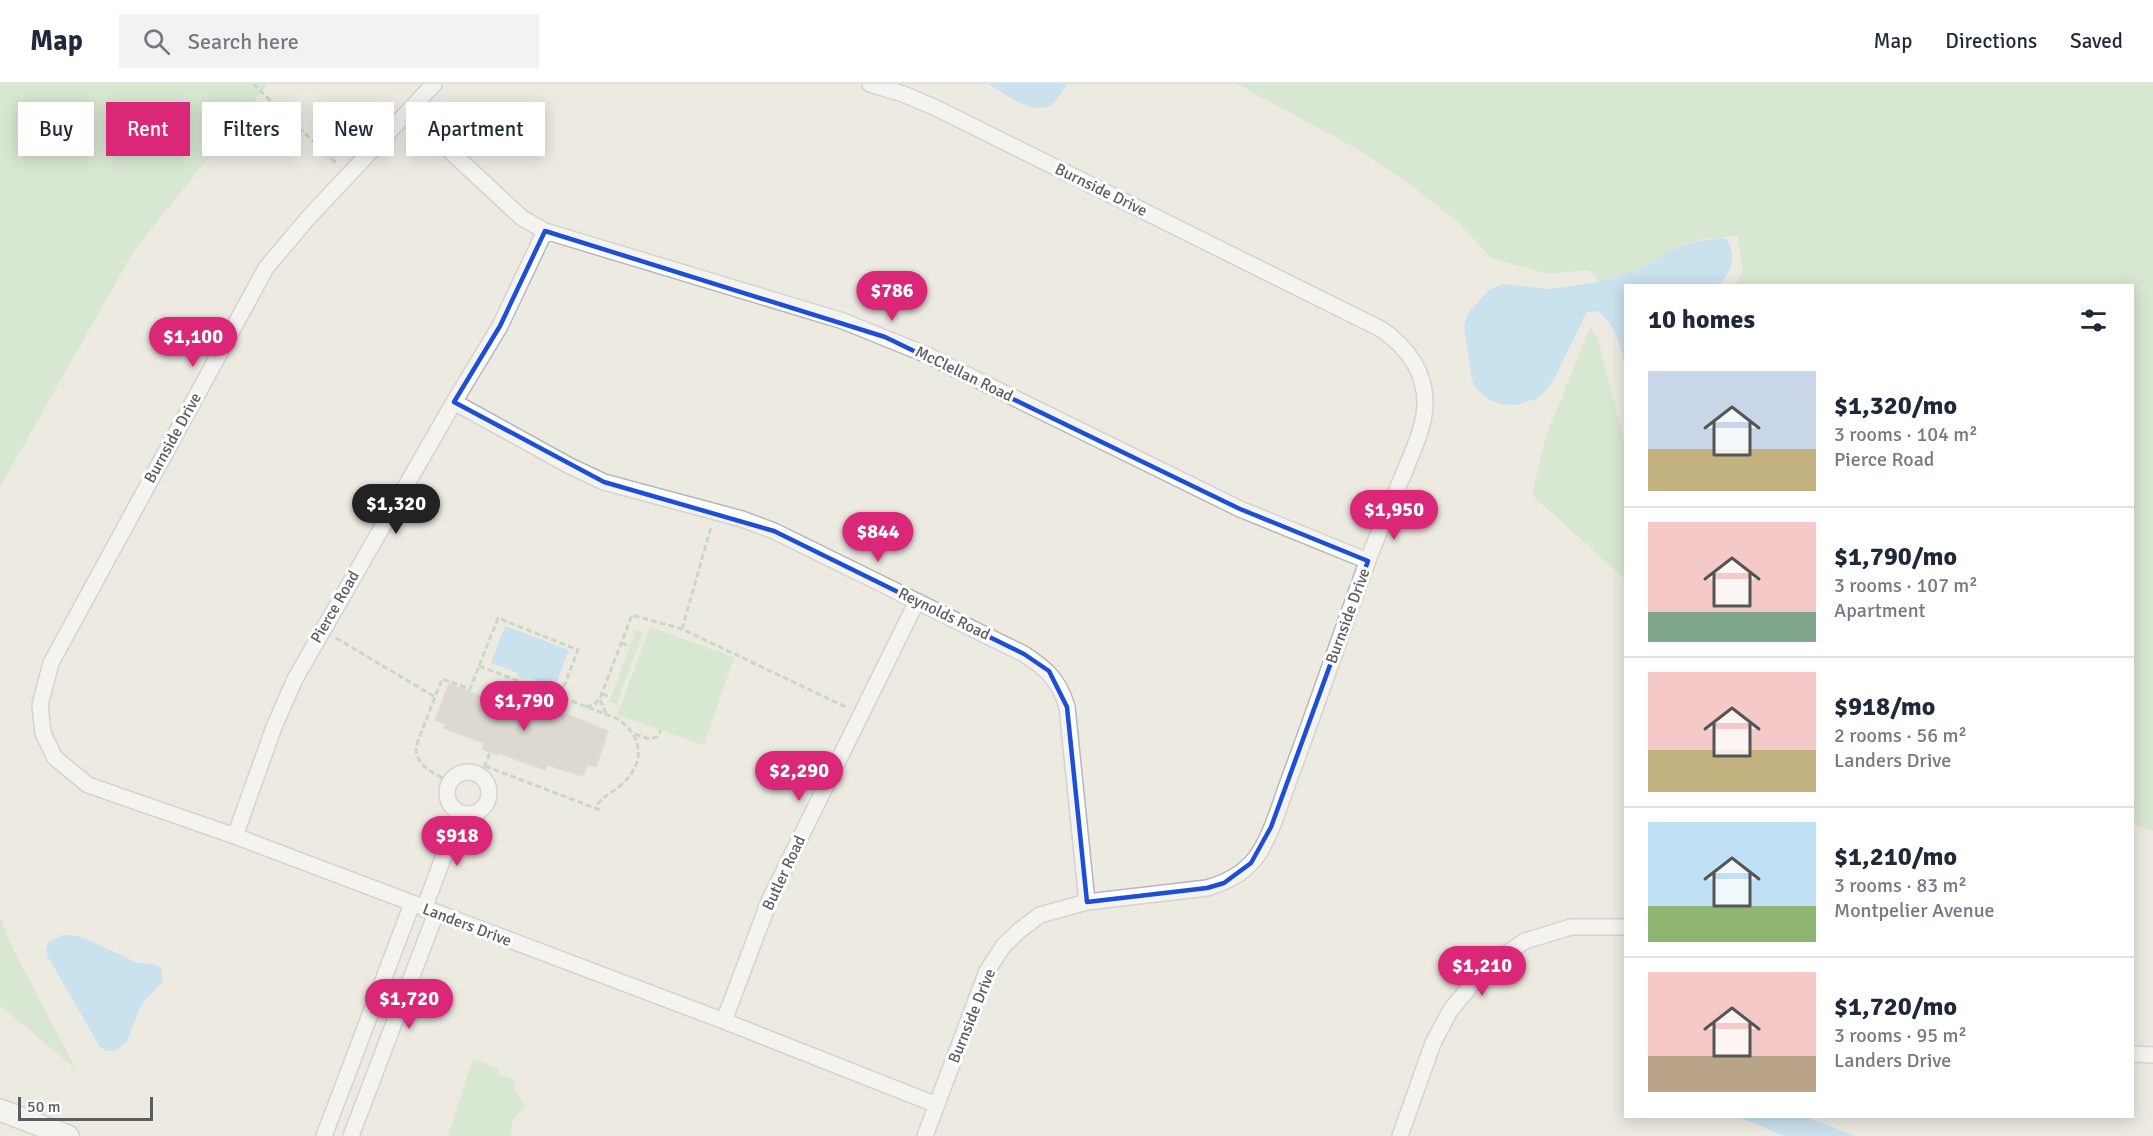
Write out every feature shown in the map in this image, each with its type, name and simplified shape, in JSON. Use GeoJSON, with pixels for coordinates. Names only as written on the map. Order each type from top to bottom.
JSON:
{"type":"FeatureCollection","features":[{"type":"Feature","properties":{"kind":"street","name":"Burnside Drive"},"geometry":{"type":"LineString","coordinates":[[417,102],[434,84]]}},
{"type":"Feature","properties":{"kind":"street","name":"Burnside Drive"},"geometry":{"type":"LineString","coordinates":[[870,84],[915,99],[984,131],[1381,329],[1402,345],[1418,367],[1425,393],[1425,417],[1368,561],[1271,827],[1259,853],[1240,873],[1224,883],[1207,888],[1087,902],[1040,915],[1004,945],[987,971],[925,1136]]}},
{"type":"Feature","properties":{"kind":"street","name":"Burnside Drive"},"geometry":{"type":"LineString","coordinates":[[40,705],[51,663],[266,268],[308,218],[406,114]]}},
{"type":"Feature","properties":{"kind":"street","name":"McClellan Road"},"geometry":{"type":"LineString","coordinates":[[455,156],[522,218],[545,231],[843,321],[885,337],[937,360],[1239,509],[1368,561]]}},
{"type":"Feature","properties":{"kind":"street","name":"Pierce Road"},"geometry":{"type":"LineString","coordinates":[[235,836],[274,727],[295,679],[500,326],[545,231]]}},
{"type":"Feature","properties":{"kind":"street","name":"Reynolds Road"},"geometry":{"type":"LineString","coordinates":[[454,402],[570,466],[604,482],[715,512],[774,531],[1024,654],[1048,671],[1063,693],[1067,707],[1087,902]]}},
{"type":"Feature","properties":{"kind":"street","name":"Butler Road"},"geometry":{"type":"LineString","coordinates":[[723,1021],[770,899],[917,601]]}},
{"type":"Feature","properties":{"kind":"street","name":"Landers Drive"},"geometry":{"type":"LineString","coordinates":[[40,705],[43,734],[55,758],[88,785],[235,836],[723,1021],[937,1105]]}},
{"type":"Feature","properties":{"kind":"street"},"geometry":{"type":"LineString","coordinates":[[483,771],[489,788],[488,801],[473,814],[460,813],[449,803],[447,796],[450,782],[461,773],[483,771]]}},
{"type":"Feature","properties":{"kind":"street"},"geometry":{"type":"LineString","coordinates":[[351,1136],[424,909],[460,813]]}},
{"type":"Feature","properties":{"kind":"street"},"geometry":{"type":"LineString","coordinates":[[324,1136],[424,909]]}},
{"type":"Feature","properties":{"kind":"street"},"geometry":{"type":"LineString","coordinates":[[1402,1135],[1433,1043],[1450,1011],[1484,969],[1524,941],[1571,927],[1624,927]]}},
{"type":"Feature","properties":{"kind":"street"},"geometry":{"type":"LineString","coordinates":[[2134,1054],[2153,1055]]}},
{"type":"Feature","properties":{"kind":"street"},"geometry":{"type":"LineString","coordinates":[[0,1110],[57,1134]]}},
{"type":"Feature","properties":{"kind":"path"},"geometry":{"type":"LineString","coordinates":[[253,84],[336,164]]}},
{"type":"Feature","properties":{"kind":"path"},"geometry":{"type":"LineString","coordinates":[[682,629],[715,512]]}},
{"type":"Feature","properties":{"kind":"path"},"geometry":{"type":"LineString","coordinates":[[586,707],[595,704],[601,696],[632,615],[682,629],[861,714]]}},
{"type":"Feature","properties":{"kind":"path"},"geometry":{"type":"LineString","coordinates":[[450,782],[423,765],[415,751],[442,679],[470,689],[498,618],[578,650],[560,696]]}},
{"type":"Feature","properties":{"kind":"path"},"geometry":{"type":"LineString","coordinates":[[322,629],[435,697]]}},
{"type":"Feature","properties":{"kind":"path"},"geometry":{"type":"LineString","coordinates":[[621,643],[630,646]]}},
{"type":"Feature","properties":{"kind":"path"},"geometry":{"type":"LineString","coordinates":[[479,666],[607,715],[621,722],[633,733],[652,739],[657,738],[661,730]]}},
{"type":"Feature","properties":{"kind":"path"},"geometry":{"type":"LineString","coordinates":[[601,696],[611,697]]}},
{"type":"Feature","properties":{"kind":"path"},"geometry":{"type":"LineString","coordinates":[[601,696],[601,706],[607,715]]}},
{"type":"Feature","properties":{"kind":"path"},"geometry":{"type":"LineString","coordinates":[[490,752],[483,771],[598,809],[605,794],[620,786],[635,765],[638,747],[633,733]]}},
{"type":"Feature","properties":{"kind":"highlighted area"},"geometry":{"type":"Polygon","coordinates":[[[545,231],[885,337],[1240,509],[1368,561],[1271,827],[1251,863],[1224,883],[1207,888],[1087,902],[1067,707],[1049,671],[1024,654],[774,531],[604,482],[454,402],[500,326],[545,231]]]}},
{"type":"Feature","properties":{"kind":"green space"},"geometry":{"type":"Polygon","coordinates":[[[0,84],[268,84],[253,102],[202,102],[202,156],[210,156],[135,249],[0,487],[0,84]]]}},
{"type":"Feature","properties":{"kind":"green space"},"geometry":{"type":"Polygon","coordinates":[[[1237,84],[2153,84],[2153,831],[2134,824],[2134,284],[1735,284],[1743,272],[1738,236],[1707,238],[1680,246],[1639,269],[1599,282],[1590,270],[1548,274],[1491,258],[1457,221],[1416,189],[1359,150],[1237,84]]]}},
{"type":"Feature","properties":{"kind":"green space"},"geometry":{"type":"Polygon","coordinates":[[[1590,327],[1598,339],[1624,440],[1624,578],[1532,495],[1545,439],[1590,327]]]}},
{"type":"Feature","properties":{"kind":"green space"},"geometry":{"type":"Polygon","coordinates":[[[650,627],[734,657],[704,745],[617,715],[650,627]]]}},
{"type":"Feature","properties":{"kind":"green space"},"geometry":{"type":"Polygon","coordinates":[[[636,630],[643,632],[617,704],[609,702],[636,630]]]}},
{"type":"Feature","properties":{"kind":"green space"},"geometry":{"type":"Polygon","coordinates":[[[0,918],[14,951],[76,1069],[0,1006],[0,918]]]}},
{"type":"Feature","properties":{"kind":"green space"},"geometry":{"type":"Polygon","coordinates":[[[473,1059],[499,1069],[498,1074],[515,1080],[515,1089],[525,1107],[512,1122],[512,1136],[448,1136],[473,1059]]]}},
{"type":"Feature","properties":{"kind":"water"},"geometry":{"type":"Polygon","coordinates":[[[988,84],[1067,84],[1054,102],[1042,108],[1025,105],[988,84]]]}},
{"type":"Feature","properties":{"kind":"water"},"geometry":{"type":"Polygon","coordinates":[[[1719,237],[1726,239],[1732,251],[1732,263],[1721,284],[1624,284],[1624,362],[1617,336],[1608,321],[1596,311],[1587,312],[1553,381],[1536,399],[1516,405],[1504,405],[1492,401],[1476,389],[1472,380],[1464,327],[1467,315],[1491,289],[1503,284],[1550,289],[1599,282],[1639,269],[1680,246],[1719,237]]]}},
{"type":"Feature","properties":{"kind":"water"},"geometry":{"type":"Polygon","coordinates":[[[505,626],[569,650],[555,687],[529,677],[526,679],[517,676],[518,673],[491,663],[505,626]]]}},
{"type":"Feature","properties":{"kind":"water"},"geometry":{"type":"Polygon","coordinates":[[[63,935],[86,939],[138,963],[154,964],[161,968],[163,981],[141,1005],[127,1041],[115,1051],[106,1051],[100,1047],[48,957],[46,949],[48,942],[63,935]]]}},
{"type":"Feature","properties":{"kind":"water"},"geometry":{"type":"Polygon","coordinates":[[[1741,1118],[1807,1118],[1856,1136],[1784,1136],[1741,1118]]]}},
{"type":"Feature","properties":{"kind":"building"},"geometry":{"type":"Polygon","coordinates":[[[449,684],[529,714],[534,701],[608,731],[596,767],[588,764],[583,776],[547,765],[545,770],[482,749],[484,743],[444,728],[446,724],[435,720],[449,684]]]}}]}
